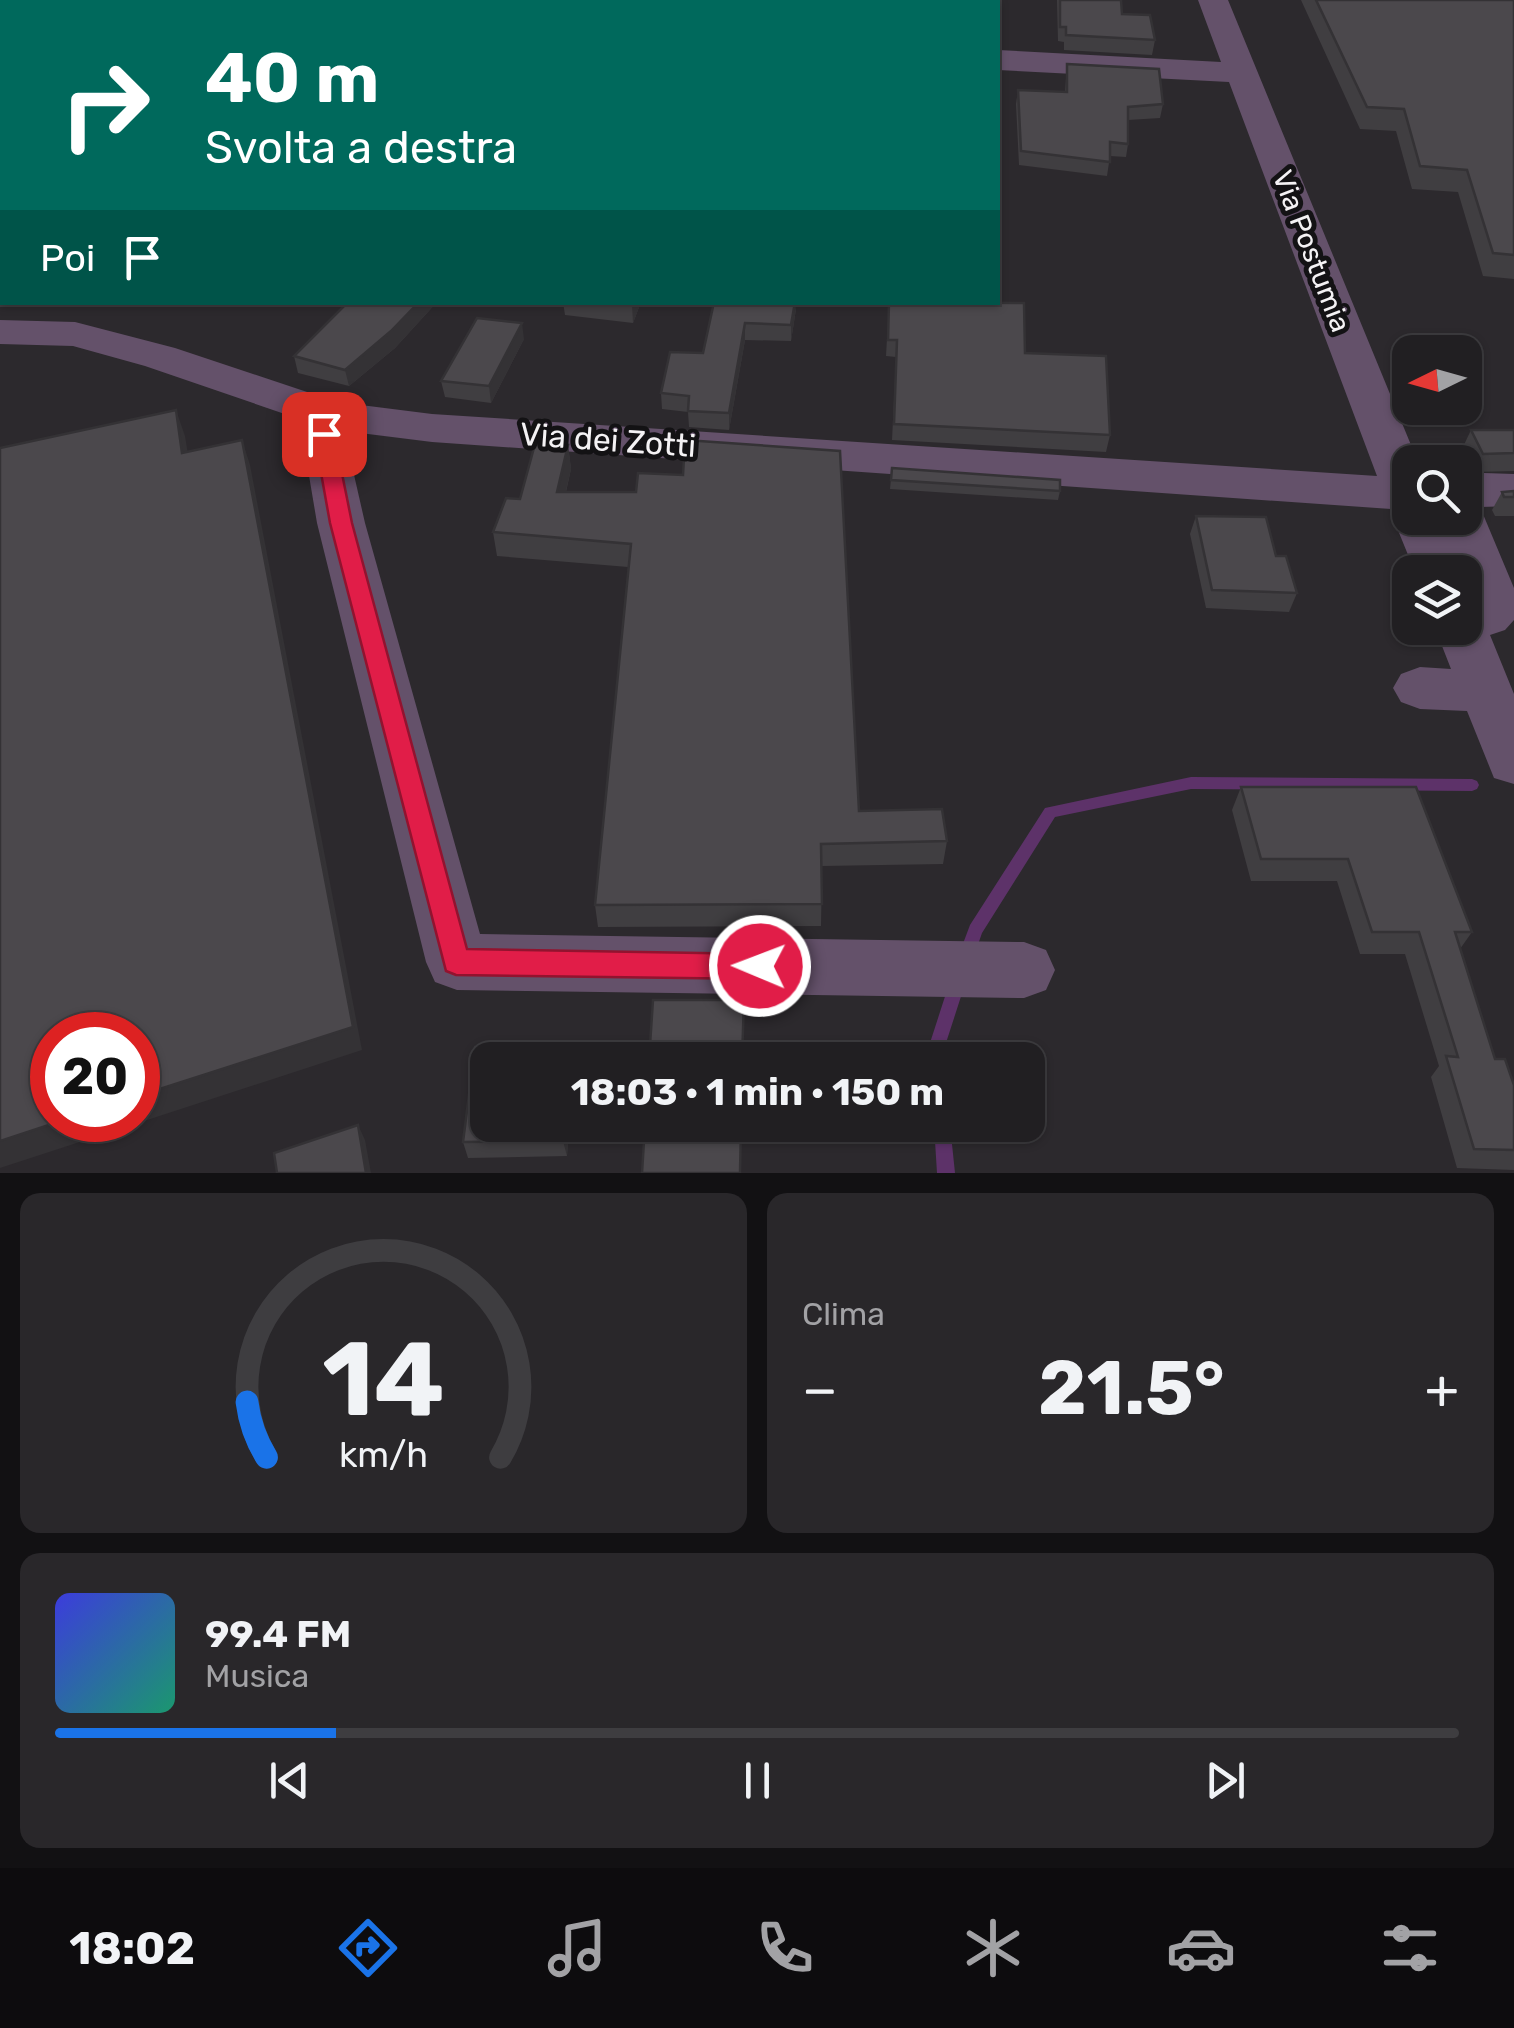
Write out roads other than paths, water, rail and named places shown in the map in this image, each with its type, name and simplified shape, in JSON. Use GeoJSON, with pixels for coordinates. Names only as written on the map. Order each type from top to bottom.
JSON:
{"type":"FeatureCollection","features":[{"type":"Feature","properties":{"kind":"street","name":"Via Postumia"},"geometry":{"type":"LineString","coordinates":[[1214,0],[1392,456]]}},
{"type":"Feature","properties":{"kind":"street"},"geometry":{"type":"LineString","coordinates":[[1000,60],[1242,73]]}},
{"type":"Feature","properties":{"kind":"street","name":"Via dei Zotti"},"geometry":{"type":"LineString","coordinates":[[0,332],[75,334],[160,356],[332,415],[432,428],[1392,503]]}},
{"type":"Feature","properties":{"kind":"street"},"geometry":{"type":"LineString","coordinates":[[324,434],[341,523],[456,962],[1024,970]]}},
{"type":"Feature","properties":{"kind":"street"},"geometry":{"type":"LineString","coordinates":[[1482,490],[1514,490]]}},
{"type":"Feature","properties":{"kind":"street"},"geometry":{"type":"LineString","coordinates":[[1482,568],[1496,607],[1482,617]]}},
{"type":"Feature","properties":{"kind":"street"},"geometry":{"type":"LineString","coordinates":[[1468,645],[1514,762]]}},
{"type":"Feature","properties":{"kind":"street"},"geometry":{"type":"LineString","coordinates":[[1420,688],[1486,691]]}},
{"type":"Feature","properties":{"kind":"waterway"},"geometry":{"type":"LineString","coordinates":[[966,957],[975,930],[1050,812],[1191,783],[1472,785]]}},
{"type":"Feature","properties":{"kind":"waterway"},"geometry":{"type":"LineString","coordinates":[[938,1042],[958,981]]}},
{"type":"Feature","properties":{"kind":"waterway"},"geometry":{"type":"LineString","coordinates":[[943,1142],[946,1173]]}}]}
